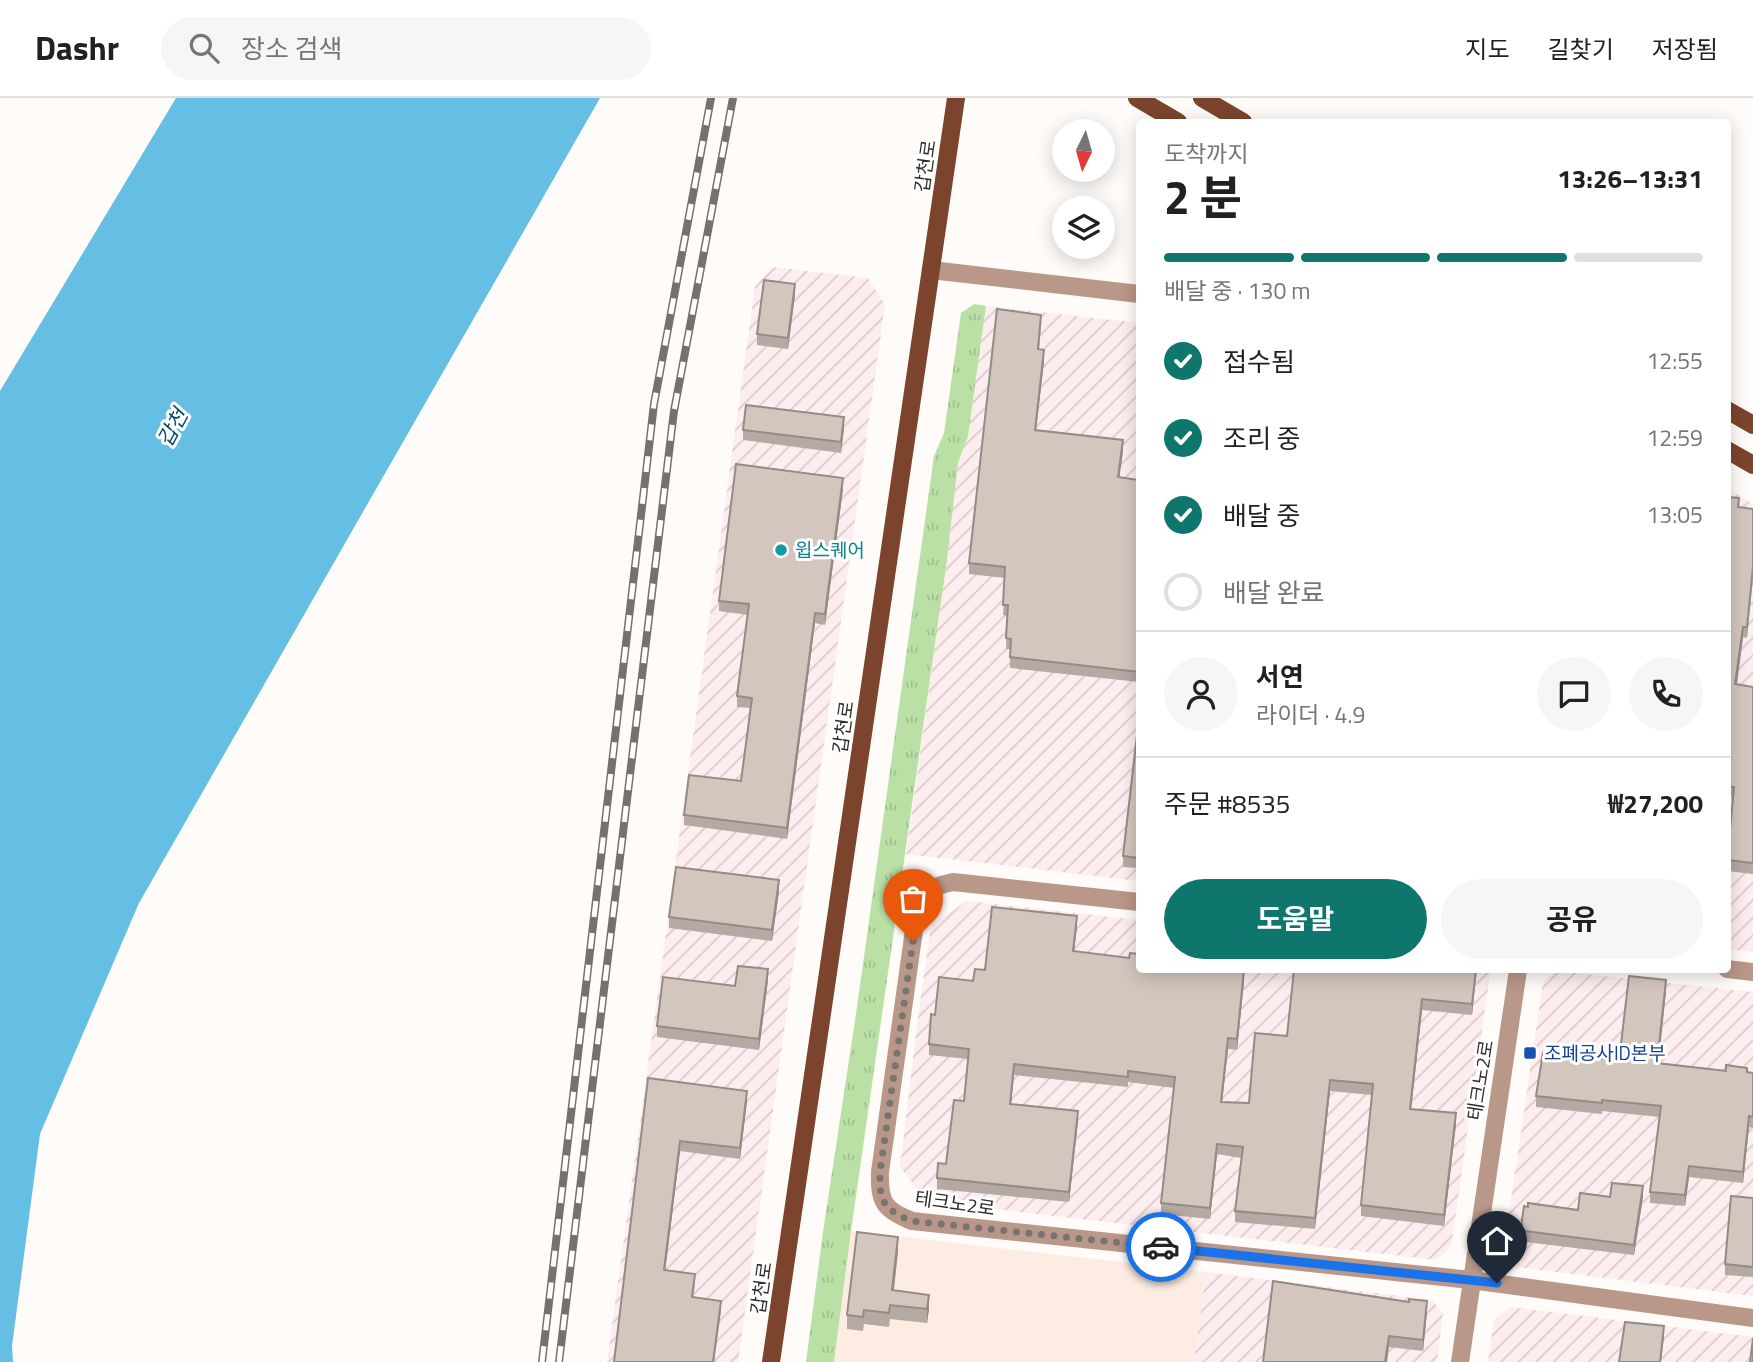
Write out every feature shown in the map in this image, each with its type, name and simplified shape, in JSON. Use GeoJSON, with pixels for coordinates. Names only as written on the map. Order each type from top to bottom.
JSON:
{"type":"FeatureCollection","features":[{"type":"Feature","properties":{"kind":"main road"},"geometry":{"type":"LineString","coordinates":[[1136,98],[1173,119]]}},
{"type":"Feature","properties":{"kind":"main road"},"geometry":{"type":"LineString","coordinates":[[1202,98],[1238,119]]}},
{"type":"Feature","properties":{"kind":"main road","name":"갑천로"},"geometry":{"type":"LineString","coordinates":[[771,1362],[956,101]]}},
{"type":"Feature","properties":{"kind":"main road"},"geometry":{"type":"LineString","coordinates":[[1731,412],[1753,425]]}},
{"type":"Feature","properties":{"kind":"main road"},"geometry":{"type":"LineString","coordinates":[[1731,452],[1753,465]]}},
{"type":"Feature","properties":{"kind":"street"},"geometry":{"type":"LineString","coordinates":[[931,270],[1136,294]]}},
{"type":"Feature","properties":{"kind":"street","name":"테크노2로"},"geometry":{"type":"LineString","coordinates":[[1136,902],[953,881],[936,885],[923,897],[916,916],[880,1172],[880,1189],[884,1202],[893,1213],[912,1221],[1471,1280],[1753,1318]]}},
{"type":"Feature","properties":{"kind":"street"},"geometry":{"type":"LineString","coordinates":[[1731,969],[1753,972]]}},
{"type":"Feature","properties":{"kind":"street","name":"테크노2로"},"geometry":{"type":"LineString","coordinates":[[1460,1362],[1518,973]]}},
{"type":"Feature","properties":{"kind":"shaded area"},"geometry":{"type":"Polygon","coordinates":[[[773,267],[868,278],[885,305],[738,1362],[607,1362],[755,286],[773,267]]]}},
{"type":"Feature","properties":{"kind":"shaded area"},"geometry":{"type":"Polygon","coordinates":[[[986,306],[1136,323],[1136,881],[906,854],[958,463],[968,436],[986,306]]]}},
{"type":"Feature","properties":{"kind":"shaded area"},"geometry":{"type":"Polygon","coordinates":[[[1731,490],[1753,504],[1753,952],[1731,949],[1731,490]]]}},
{"type":"Feature","properties":{"kind":"shaded area"},"geometry":{"type":"Polygon","coordinates":[[[967,901],[1136,920],[1136,973],[1489,973],[1451,1248],[1436,1260],[926,1201],[900,1167],[931,925],[967,901]]]}},
{"type":"Feature","properties":{"kind":"shaded area"},"geometry":{"type":"Polygon","coordinates":[[[1553,973],[1574,973],[1753,992],[1753,1296],[1515,1267],[1503,1253],[1543,982],[1553,973]]]}},
{"type":"Feature","properties":{"kind":"shaded area"},"geometry":{"type":"Polygon","coordinates":[[[851,1231],[1206,1272],[1194,1362],[834,1362],[851,1231]]]}},
{"type":"Feature","properties":{"kind":"shaded area"},"geometry":{"type":"Polygon","coordinates":[[[1206,1272],[1432,1300],[1443,1313],[1437,1362],[1194,1362],[1206,1272]]]}},
{"type":"Feature","properties":{"kind":"shaded area"},"geometry":{"type":"Polygon","coordinates":[[[1511,1307],[1753,1337],[1753,1362],[1488,1362],[1494,1319],[1511,1307]]]}},
{"type":"Feature","properties":{"kind":"green space"},"geometry":{"type":"Polygon","coordinates":[[[974,304],[986,306],[968,436],[958,463],[947,560],[834,1362],[806,1362],[934,456],[944,433],[961,313],[974,304]]]}},
{"type":"Feature","properties":{"kind":"water","name":"갑천"},"geometry":{"type":"Polygon","coordinates":[[[176,98],[600,98],[139,903],[40,1134],[12,1346],[13,1362],[0,1362],[0,391],[176,98]]]}},
{"type":"Feature","properties":{"kind":"building"},"geometry":{"type":"Polygon","coordinates":[[[764,280],[795,284],[788,338],[757,334],[764,280]]]}},
{"type":"Feature","properties":{"kind":"building"},"geometry":{"type":"Polygon","coordinates":[[[997,309],[1041,315],[1038,349],[1044,350],[1035,430],[1123,440],[1118,477],[1136,480],[1136,672],[1010,657],[1011,639],[1006,638],[1008,605],[1003,605],[1005,567],[969,563],[997,309]]]}},
{"type":"Feature","properties":{"kind":"building"},"geometry":{"type":"Polygon","coordinates":[[[746,405],[844,417],[841,442],[743,430],[746,405]]]}},
{"type":"Feature","properties":{"kind":"building"},"geometry":{"type":"Polygon","coordinates":[[[736,464],[843,478],[825,614],[815,613],[787,828],[684,815],[689,775],[741,781],[752,698],[737,696],[749,604],[719,601],[736,464]]]}},
{"type":"Feature","properties":{"kind":"building"},"geometry":{"type":"Polygon","coordinates":[[[1731,497],[1739,498],[1738,507],[1753,509],[1753,566],[1747,627],[1743,627],[1735,684],[1753,687],[1753,863],[1731,860],[1734,787],[1731,787],[1731,497]]]}},
{"type":"Feature","properties":{"kind":"building"},"geometry":{"type":"Polygon","coordinates":[[[1136,744],[1136,858],[1123,856],[1136,744]]]}},
{"type":"Feature","properties":{"kind":"building"},"geometry":{"type":"Polygon","coordinates":[[[676,867],[779,880],[772,930],[669,917],[676,867]]]}},
{"type":"Feature","properties":{"kind":"building"},"geometry":{"type":"Polygon","coordinates":[[[992,907],[1077,916],[1073,951],[1129,958],[1130,953],[1136,954],[1136,973],[1244,973],[1237,1039],[1228,1038],[1221,1102],[1249,1103],[1255,1033],[1287,1036],[1294,973],[1476,973],[1472,1004],[1422,999],[1410,1109],[1456,1113],[1444,1215],[1361,1205],[1373,1084],[1330,1080],[1315,1218],[1235,1211],[1243,1147],[1217,1144],[1210,1208],[1161,1203],[1175,1077],[1128,1071],[1128,1077],[1014,1064],[1010,1104],[1078,1111],[1069,1192],[937,1178],[938,1163],[946,1164],[954,1100],[964,1101],[969,1049],[929,1044],[931,1014],[935,1015],[939,977],[973,981],[975,969],[985,970],[992,907]]]}},
{"type":"Feature","properties":{"kind":"building"},"geometry":{"type":"Polygon","coordinates":[[[738,966],[768,969],[759,1039],[657,1026],[663,977],[735,986],[738,966]]]}},
{"type":"Feature","properties":{"kind":"building"},"geometry":{"type":"Polygon","coordinates":[[[1629,976],[1666,980],[1657,1063],[1726,1071],[1726,1065],[1747,1068],[1747,1072],[1753,1073],[1753,1117],[1749,1116],[1743,1172],[1689,1166],[1685,1195],[1650,1192],[1661,1106],[1536,1096],[1543,1052],[1619,1061],[1629,976]]]}},
{"type":"Feature","properties":{"kind":"building"},"geometry":{"type":"Polygon","coordinates":[[[648,1078],[747,1091],[740,1148],[680,1141],[664,1270],[695,1274],[692,1297],[721,1301],[713,1362],[614,1362],[648,1078]]]}},
{"type":"Feature","properties":{"kind":"building"},"geometry":{"type":"Polygon","coordinates":[[[1612,1183],[1643,1186],[1634,1245],[1525,1231],[1521,1227],[1524,1206],[1528,1207],[1528,1203],[1578,1210],[1580,1193],[1610,1197],[1612,1183]]]}},
{"type":"Feature","properties":{"kind":"building"},"geometry":{"type":"Polygon","coordinates":[[[1731,1196],[1753,1198],[1753,1267],[1725,1264],[1731,1196]]]}},
{"type":"Feature","properties":{"kind":"building"},"geometry":{"type":"Polygon","coordinates":[[[857,1232],[898,1237],[892,1290],[929,1295],[927,1309],[890,1305],[889,1313],[864,1310],[863,1317],[847,1315],[857,1232]]]}},
{"type":"Feature","properties":{"kind":"building"},"geometry":{"type":"Polygon","coordinates":[[[1273,1281],[1409,1302],[1409,1299],[1427,1301],[1423,1340],[1389,1336],[1385,1362],[1263,1362],[1273,1281]]]}},
{"type":"Feature","properties":{"kind":"building"},"geometry":{"type":"Polygon","coordinates":[[[1625,1322],[1664,1326],[1660,1362],[1619,1362],[1625,1322]]]}},
{"type":"Feature","properties":{"kind":"building"},"geometry":{"type":"Polygon","coordinates":[[[1753,1338],[1753,1362],[1750,1362],[1753,1338]]]}},
{"type":"Feature","properties":{"kind":"railway"},"geometry":{"type":"LineString","coordinates":[[542,1362],[654,404],[711,98]]}},
{"type":"Feature","properties":{"kind":"railway"},"geometry":{"type":"LineString","coordinates":[[559,1362],[674,411],[733,98]]}},
{"type":"Feature","properties":{"kind":"way so far"},"geometry":{"type":"LineString","coordinates":[[913,941],[880,1172],[880,1189],[884,1202],[893,1213],[912,1221],[1161,1247]]}},
{"type":"Feature","properties":{"kind":"place","name":"윕스퀘어"},"geometry":{"type":"Point","coordinates":[781,550]}},
{"type":"Feature","properties":{"kind":"place","name":"조폐공사ID본부"},"geometry":{"type":"Point","coordinates":[1530,1053]}},
{"type":"Feature","properties":{"kind":"route"},"geometry":{"type":"LineString","coordinates":[[1161,1247],[1497,1283]]}}]}
